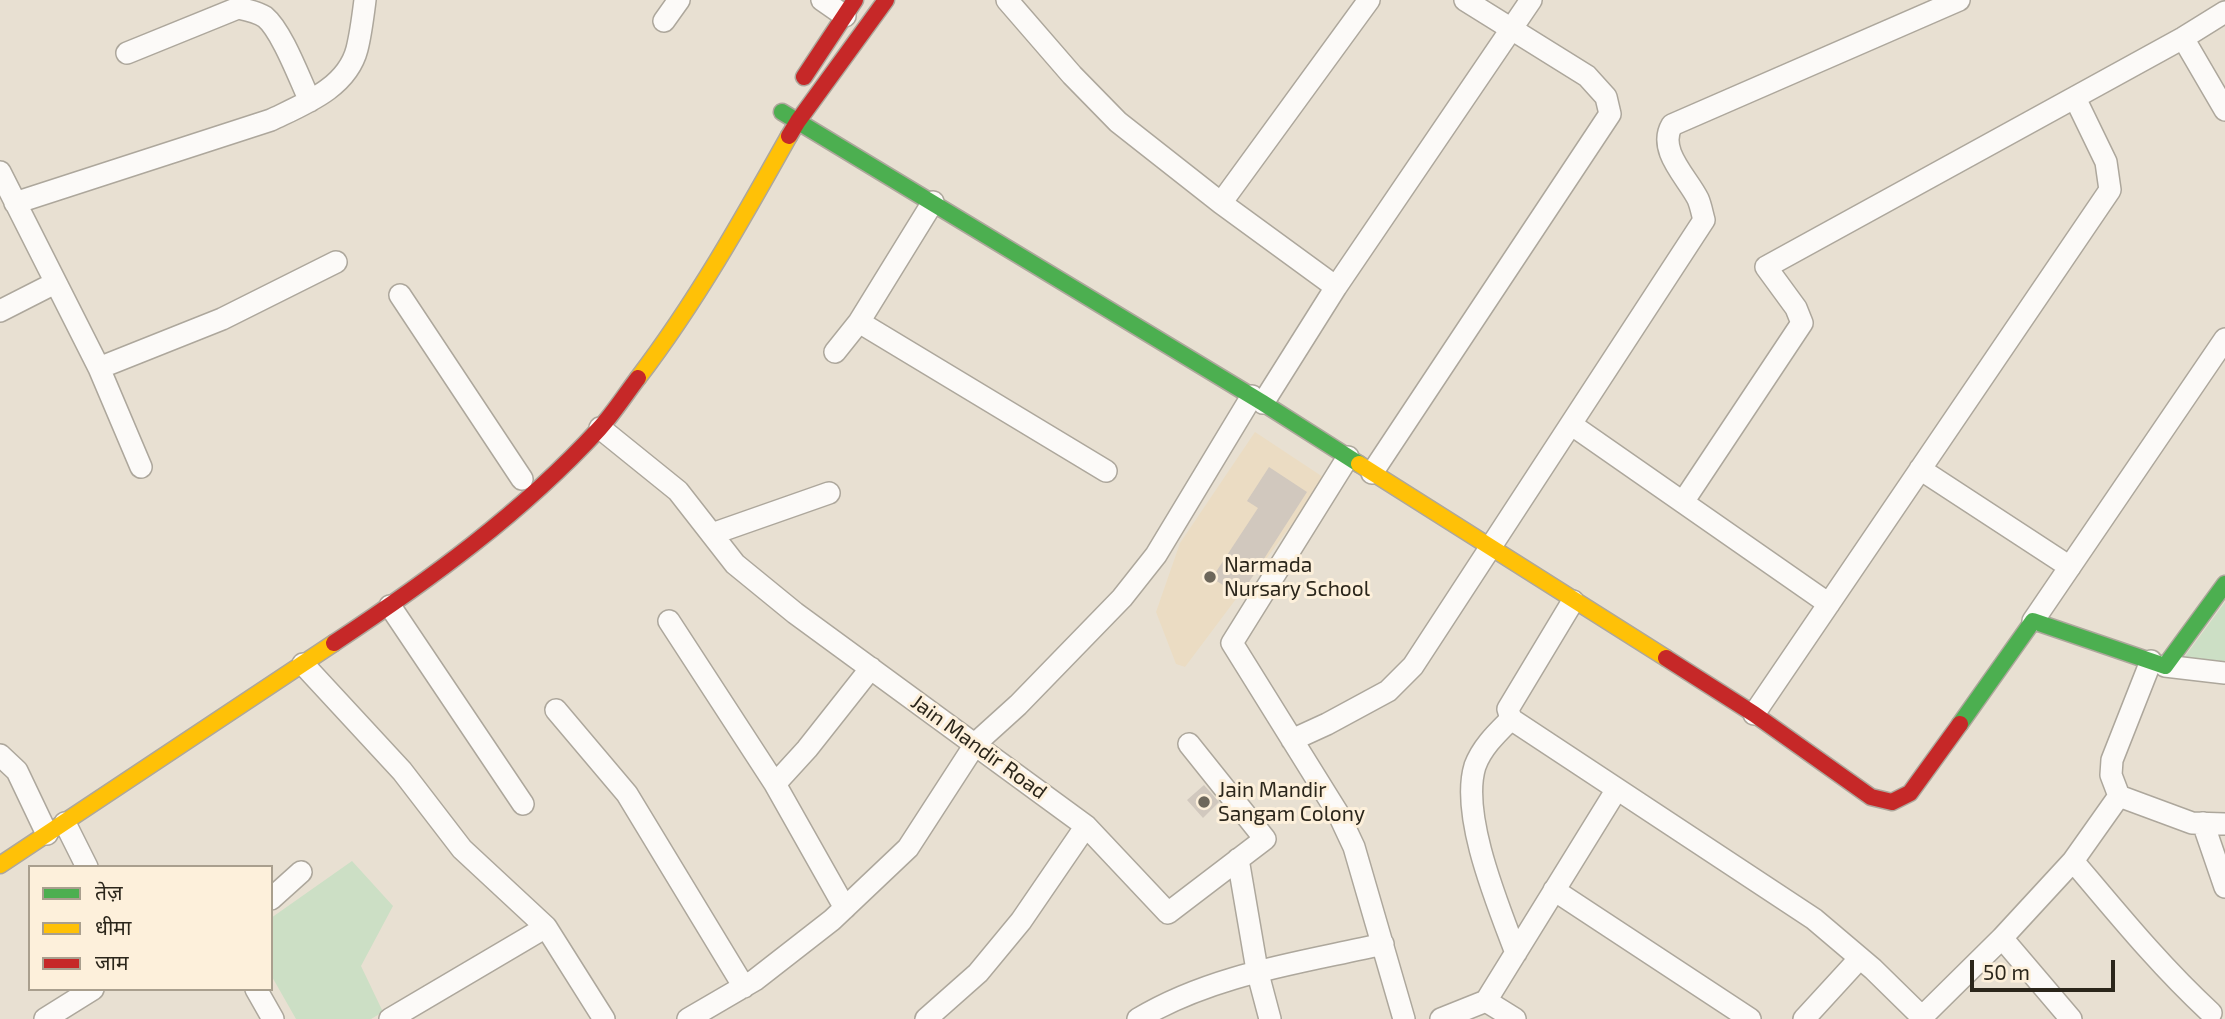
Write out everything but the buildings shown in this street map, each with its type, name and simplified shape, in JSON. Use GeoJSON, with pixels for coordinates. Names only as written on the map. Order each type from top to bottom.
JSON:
{"type":"FeatureCollection","features":[{"type":"Feature","properties":{"kind":"street"},"geometry":{"type":"LineString","coordinates":[[15,203],[271,120],[310,101],[338,83],[356,52],[365,0]]}},
{"type":"Feature","properties":{"kind":"street"},"geometry":{"type":"LineString","coordinates":[[664,21],[679,0]]}},
{"type":"Feature","properties":{"kind":"street"},"geometry":{"type":"LineString","coordinates":[[822,0],[850,8],[785,107],[798,121],[1257,399],[1754,714],[1871,797],[1892,802],[1910,793],[2033,621],[2225,339]]}},
{"type":"Feature","properties":{"kind":"street"},"geometry":{"type":"LineString","coordinates":[[0,865],[46,821],[303,664],[390,606],[537,491],[600,428],[678,325],[736,231],[798,121],[886,0]]}},
{"type":"Feature","properties":{"kind":"street"},"geometry":{"type":"LineString","coordinates":[[1007,0],[1072,75],[1118,122],[1221,203],[1336,287]]}},
{"type":"Feature","properties":{"kind":"street"},"geometry":{"type":"LineString","coordinates":[[1221,203],[1369,0]]}},
{"type":"Feature","properties":{"kind":"street"},"geometry":{"type":"LineString","coordinates":[[1372,473],[1610,114],[1606,97],[1587,76],[1465,0]]}},
{"type":"Feature","properties":{"kind":"street"},"geometry":{"type":"LineString","coordinates":[[688,1019],[744,987],[832,920],[908,848],[976,743],[1018,705],[1122,598],[1156,555],[1257,399],[1531,0]]}},
{"type":"Feature","properties":{"kind":"street"},"geometry":{"type":"LineString","coordinates":[[1292,740],[1388,691],[1413,666],[1492,550],[1704,220],[1698,200],[1669,150],[1667,140],[1672,125],[1959,0]]}},
{"type":"Feature","properties":{"kind":"street"},"geometry":{"type":"LineString","coordinates":[[127,53],[238,8],[265,18],[276,31],[310,101]]}},
{"type":"Feature","properties":{"kind":"street"},"geometry":{"type":"LineString","coordinates":[[1683,502],[1802,323],[1796,308],[1766,267],[2075,98],[2225,12]]}},
{"type":"Feature","properties":{"kind":"street"},"geometry":{"type":"LineString","coordinates":[[2183,38],[2225,110]]}},
{"type":"Feature","properties":{"kind":"street"},"geometry":{"type":"LineString","coordinates":[[1754,714],[2110,190],[2106,162],[2075,98]]}},
{"type":"Feature","properties":{"kind":"street"},"geometry":{"type":"LineString","coordinates":[[0,172],[99,368],[141,467]]}},
{"type":"Feature","properties":{"kind":"street"},"geometry":{"type":"LineString","coordinates":[[835,352],[859,322],[933,202]]}},
{"type":"Feature","properties":{"kind":"street"},"geometry":{"type":"LineString","coordinates":[[697,262],[721,223]]}},
{"type":"Feature","properties":{"kind":"street"},"geometry":{"type":"LineString","coordinates":[[99,368],[222,319],[335,262]]}},
{"type":"Feature","properties":{"kind":"street"},"geometry":{"type":"LineString","coordinates":[[0,311],[55,283]]}},
{"type":"Feature","properties":{"kind":"street"},"geometry":{"type":"LineString","coordinates":[[400,295],[521,480]]}},
{"type":"Feature","properties":{"kind":"street"},"geometry":{"type":"LineString","coordinates":[[859,322],[1107,471]]}},
{"type":"Feature","properties":{"kind":"street"},"geometry":{"type":"LineString","coordinates":[[1572,425],[1829,604]]}},
{"type":"Feature","properties":{"kind":"street","name":"Jain Mandir Road"},"geometry":{"type":"LineString","coordinates":[[600,428],[678,491],[735,564],[795,612],[1086,826],[1168,913],[1265,839],[1189,744]]}},
{"type":"Feature","properties":{"kind":"street"},"geometry":{"type":"LineString","coordinates":[[1348,457],[1232,643],[1339,815],[1354,848],[1404,1019]]}},
{"type":"Feature","properties":{"kind":"street"},"geometry":{"type":"LineString","coordinates":[[1920,469],[2070,567]]}},
{"type":"Feature","properties":{"kind":"street"},"geometry":{"type":"LineString","coordinates":[[712,534],[829,493]]}},
{"type":"Feature","properties":{"kind":"street"},"geometry":{"type":"LineString","coordinates":[[2225,584],[2158,664],[2112,760],[2111,775],[2119,796],[2192,823],[2225,824]]}},
{"type":"Feature","properties":{"kind":"street"},"geometry":{"type":"LineString","coordinates":[[1573,601],[1508,709],[1511,719],[1814,919],[1860,958],[1921,1018],[2002,938],[2073,861],[2119,796]]}},
{"type":"Feature","properties":{"kind":"street"},"geometry":{"type":"LineString","coordinates":[[390,606],[523,804]]}},
{"type":"Feature","properties":{"kind":"street"},"geometry":{"type":"LineString","coordinates":[[669,621],[775,784],[845,908]]}},
{"type":"Feature","properties":{"kind":"street"},"geometry":{"type":"LineString","coordinates":[[2033,621],[2158,664],[2225,673]]}},
{"type":"Feature","properties":{"kind":"street"},"geometry":{"type":"LineString","coordinates":[[303,664],[402,771],[462,849],[546,927],[604,1019]]}},
{"type":"Feature","properties":{"kind":"street"},"geometry":{"type":"LineString","coordinates":[[775,784],[807,749],[871,668]]}},
{"type":"Feature","properties":{"kind":"street"},"geometry":{"type":"LineString","coordinates":[[556,710],[626,794],[744,987]]}},
{"type":"Feature","properties":{"kind":"street"},"geometry":{"type":"LineString","coordinates":[[1511,719],[1488,742],[1476,765],[1471,792],[1472,816],[1497,902],[1516,953]]}},
{"type":"Feature","properties":{"kind":"street"},"geometry":{"type":"LineString","coordinates":[[0,755],[17,772],[46,821],[86,865]]}},
{"type":"Feature","properties":{"kind":"street"},"geometry":{"type":"LineString","coordinates":[[1441,1019],[1486,1001],[1617,789]]}},
{"type":"Feature","properties":{"kind":"street"},"geometry":{"type":"LineString","coordinates":[[2203,823],[2225,887]]}},
{"type":"Feature","properties":{"kind":"street"},"geometry":{"type":"LineString","coordinates":[[926,1019],[987,963],[1021,921],[1086,826]]}},
{"type":"Feature","properties":{"kind":"street"},"geometry":{"type":"LineString","coordinates":[[1238,859],[1257,970],[1270,1019]]}},
{"type":"Feature","properties":{"kind":"street"},"geometry":{"type":"LineString","coordinates":[[2073,861],[2177,982],[2213,1011]]}},
{"type":"Feature","properties":{"kind":"street"},"geometry":{"type":"LineString","coordinates":[[273,897],[301,873]]}},
{"type":"Feature","properties":{"kind":"street"},"geometry":{"type":"LineString","coordinates":[[1554,890],[1750,1019]]}},
{"type":"Feature","properties":{"kind":"street"},"geometry":{"type":"LineString","coordinates":[[390,1019],[546,927]]}},
{"type":"Feature","properties":{"kind":"street"},"geometry":{"type":"LineString","coordinates":[[2002,938],[2071,1019]]}},
{"type":"Feature","properties":{"kind":"street"},"geometry":{"type":"LineString","coordinates":[[1138,1019],[1160,1006],[1257,970],[1383,944]]}},
{"type":"Feature","properties":{"kind":"street"},"geometry":{"type":"LineString","coordinates":[[1804,1019],[1860,958]]}},
{"type":"Feature","properties":{"kind":"street"},"geometry":{"type":"LineString","coordinates":[[45,1019],[90,991]]}},
{"type":"Feature","properties":{"kind":"street"},"geometry":{"type":"LineString","coordinates":[[257,991],[273,1019]]}},
{"type":"Feature","properties":{"kind":"street"},"geometry":{"type":"LineString","coordinates":[[1486,1001],[1515,1019]]}},
{"type":"Feature","properties":{"kind":"shaded area","name":"Narmada Nursary School"},"geometry":{"type":"Polygon","coordinates":[[[1255,432],[1326,479],[1185,667],[1176,664],[1156,612],[1180,543],[1255,432]]]}},
{"type":"Feature","properties":{"kind":"green space"},"geometry":{"type":"Polygon","coordinates":[[[2225,602],[2225,664],[2180,663],[2225,602]]]}},
{"type":"Feature","properties":{"kind":"green space"},"geometry":{"type":"Polygon","coordinates":[[[352,861],[393,906],[361,966],[383,1012],[371,1019],[296,1019],[273,979],[273,917],[352,861]]]}},
{"type":"Feature","properties":{"kind":"traffic: fast"},"geometry":{"type":"LineString","coordinates":[[782,112],[1359,464]]}},
{"type":"Feature","properties":{"kind":"traffic: fast"},"geometry":{"type":"LineString","coordinates":[[1960,724],[2033,621],[2165,666],[2225,584]]}},
{"type":"Feature","properties":{"kind":"traffic: slow"},"geometry":{"type":"LineString","coordinates":[[638,378],[699,290],[789,136]]}},
{"type":"Feature","properties":{"kind":"traffic: slow"},"geometry":{"type":"LineString","coordinates":[[1359,464],[1666,658]]}},
{"type":"Feature","properties":{"kind":"traffic: slow"},"geometry":{"type":"LineString","coordinates":[[0,865],[334,643]]}},
{"type":"Feature","properties":{"kind":"traffic: jam"},"geometry":{"type":"LineString","coordinates":[[804,77],[855,0]]}},
{"type":"Feature","properties":{"kind":"traffic: jam"},"geometry":{"type":"LineString","coordinates":[[789,136],[886,0]]}},
{"type":"Feature","properties":{"kind":"traffic: jam"},"geometry":{"type":"LineString","coordinates":[[334,643],[439,570],[506,517],[599,429],[638,378]]}},
{"type":"Feature","properties":{"kind":"traffic: jam"},"geometry":{"type":"LineString","coordinates":[[1666,658],[1754,714],[1871,797],[1892,802],[1910,793],[1960,724]]}},
{"type":"Feature","properties":{"kind":"place","name":"Narmada Nursary School"},"geometry":{"type":"Point","coordinates":[1210,577]}},
{"type":"Feature","properties":{"kind":"place","name":"Jain Mandir Sangam Colony"},"geometry":{"type":"Point","coordinates":[1204,802]}}]}
